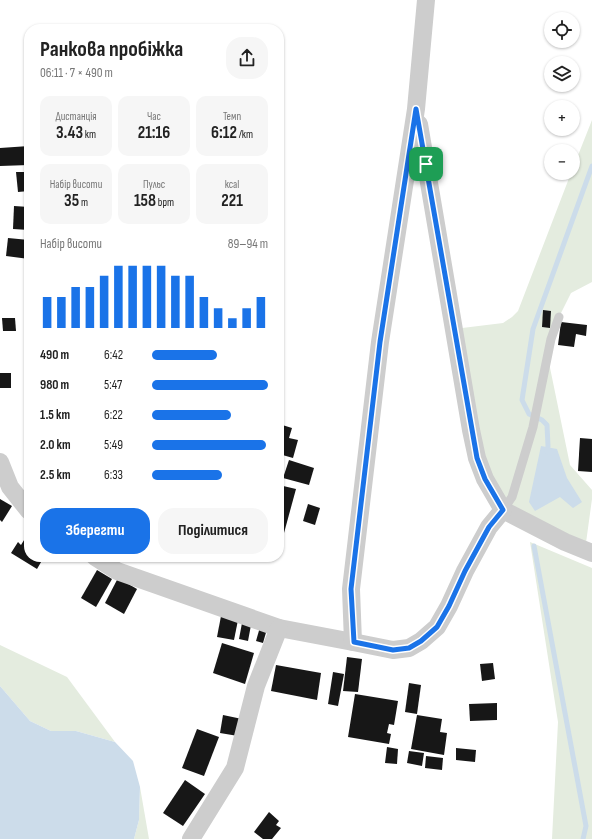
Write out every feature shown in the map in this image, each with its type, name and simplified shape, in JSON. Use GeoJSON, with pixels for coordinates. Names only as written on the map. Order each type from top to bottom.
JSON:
{"type":"FeatureCollection","features":[{"type":"Feature","properties":{"kind":"street"},"geometry":{"type":"LineString","coordinates":[[354,642],[351,589],[380,342],[416,109],[426,0]]}},
{"type":"Feature","properties":{"kind":"street"},"geometry":{"type":"LineString","coordinates":[[416,109],[477,458],[485,479],[503,510],[565,542],[592,553]]}},
{"type":"Feature","properties":{"kind":"street"},"geometry":{"type":"LineString","coordinates":[[0,462],[10,487],[24,505]]}},
{"type":"Feature","properties":{"kind":"street"},"geometry":{"type":"LineString","coordinates":[[103,562],[117,571],[279,628],[393,650],[409,648],[421,641],[437,627],[489,527],[503,510]]}},
{"type":"Feature","properties":{"kind":"street"},"geometry":{"type":"LineString","coordinates":[[191,839],[235,768],[256,686],[279,628]]}},
{"type":"Feature","properties":{"kind":"lane"},"geometry":{"type":"LineString","coordinates":[[503,510],[512,497],[533,427],[552,339],[559,317]]}},
{"type":"Feature","properties":{"kind":"shaded area"},"geometry":{"type":"Polygon","coordinates":[[[592,120],[592,282],[571,293],[559,317],[548,358],[570,465],[592,490],[585,550],[503,510],[485,479],[454,329],[503,323],[518,311],[568,180],[580,180],[580,150],[592,120]]]}},
{"type":"Feature","properties":{"kind":"shaded area"},"geometry":{"type":"Polygon","coordinates":[[[530,542],[592,568],[592,839],[552,839],[558,722],[530,542]]]}},
{"type":"Feature","properties":{"kind":"shaded area"},"geometry":{"type":"Polygon","coordinates":[[[0,645],[67,677],[115,742],[76,731],[51,731],[30,721],[0,686],[0,645]]]}},
{"type":"Feature","properties":{"kind":"shaded area"},"geometry":{"type":"Polygon","coordinates":[[[140,787],[149,839],[134,839],[139,820],[140,787]]]}},
{"type":"Feature","properties":{"kind":"water"},"geometry":{"type":"Polygon","coordinates":[[[541,446],[557,449],[567,478],[582,502],[573,508],[560,497],[535,511],[529,502],[541,446]]]}},
{"type":"Feature","properties":{"kind":"water"},"geometry":{"type":"Polygon","coordinates":[[[0,686],[30,721],[51,731],[76,731],[115,742],[133,761],[140,787],[139,820],[134,839],[0,839],[0,686]]]}},
{"type":"Feature","properties":{"kind":"building"},"geometry":{"type":"Polygon","coordinates":[[[24,146],[24,165],[0,166],[0,148],[24,146]]]}},
{"type":"Feature","properties":{"kind":"building"},"geometry":{"type":"Polygon","coordinates":[[[16,172],[24,172],[24,191],[18,192],[16,172]]]}},
{"type":"Feature","properties":{"kind":"building"},"geometry":{"type":"Polygon","coordinates":[[[14,206],[24,207],[24,230],[13,229],[14,206]]]}},
{"type":"Feature","properties":{"kind":"building"},"geometry":{"type":"Polygon","coordinates":[[[8,238],[24,240],[24,258],[6,256],[8,238]]]}},
{"type":"Feature","properties":{"kind":"building"},"geometry":{"type":"Polygon","coordinates":[[[543,310],[551,311],[550,328],[542,327],[543,310]]]}},
{"type":"Feature","properties":{"kind":"building"},"geometry":{"type":"Polygon","coordinates":[[[2,318],[15,318],[16,331],[3,331],[2,318]]]}},
{"type":"Feature","properties":{"kind":"building"},"geometry":{"type":"Polygon","coordinates":[[[561,322],[587,325],[586,336],[576,334],[574,347],[558,345],[561,322]]]}},
{"type":"Feature","properties":{"kind":"building"},"geometry":{"type":"Polygon","coordinates":[[[0,373],[11,373],[11,388],[0,388],[0,373]]]}},
{"type":"Feature","properties":{"kind":"building"},"geometry":{"type":"Polygon","coordinates":[[[284,426],[292,428],[289,438],[298,440],[293,458],[284,455],[284,426]]]}},
{"type":"Feature","properties":{"kind":"building"},"geometry":{"type":"Polygon","coordinates":[[[580,438],[592,439],[592,472],[578,471],[580,438]]]}},
{"type":"Feature","properties":{"kind":"building"},"geometry":{"type":"Polygon","coordinates":[[[289,460],[314,468],[309,485],[284,478],[289,460]]]}},
{"type":"Feature","properties":{"kind":"building"},"geometry":{"type":"Polygon","coordinates":[[[284,486],[296,489],[284,533],[284,486]]]}},
{"type":"Feature","properties":{"kind":"building"},"geometry":{"type":"Polygon","coordinates":[[[0,499],[12,506],[2,522],[0,520],[0,499]]]}},
{"type":"Feature","properties":{"kind":"building"},"geometry":{"type":"Polygon","coordinates":[[[308,504],[320,508],[315,525],[303,521],[308,504]]]}},
{"type":"Feature","properties":{"kind":"building"},"geometry":{"type":"Polygon","coordinates":[[[24,540],[24,561],[11,553],[18,542],[21,545],[24,540]]]}},
{"type":"Feature","properties":{"kind":"building"},"geometry":{"type":"Polygon","coordinates":[[[26,562],[41,562],[37,569],[26,562]]]}},
{"type":"Feature","properties":{"kind":"building"},"geometry":{"type":"Polygon","coordinates":[[[97,570],[112,579],[96,607],[81,598],[97,570]]]}},
{"type":"Feature","properties":{"kind":"building"},"geometry":{"type":"Polygon","coordinates":[[[118,578],[137,589],[124,614],[105,603],[118,578]]]}},
{"type":"Feature","properties":{"kind":"building"},"geometry":{"type":"Polygon","coordinates":[[[221,616],[238,620],[234,640],[217,637],[221,616]]]}},
{"type":"Feature","properties":{"kind":"building"},"geometry":{"type":"Polygon","coordinates":[[[242,623],[251,625],[248,641],[239,639],[242,623]]]}},
{"type":"Feature","properties":{"kind":"building"},"geometry":{"type":"Polygon","coordinates":[[[260,627],[267,629],[263,643],[256,641],[260,627]]]}},
{"type":"Feature","properties":{"kind":"building"},"geometry":{"type":"Polygon","coordinates":[[[222,643],[254,653],[245,684],[213,673],[222,643]]]}},
{"type":"Feature","properties":{"kind":"building"},"geometry":{"type":"Polygon","coordinates":[[[347,657],[362,659],[358,692],[343,691],[347,657]]]}},
{"type":"Feature","properties":{"kind":"building"},"geometry":{"type":"Polygon","coordinates":[[[493,663],[495,679],[482,681],[480,664],[493,663]]]}},
{"type":"Feature","properties":{"kind":"building"},"geometry":{"type":"Polygon","coordinates":[[[276,665],[321,673],[317,700],[271,691],[276,665]]]}},
{"type":"Feature","properties":{"kind":"building"},"geometry":{"type":"Polygon","coordinates":[[[333,672],[344,674],[338,706],[328,704],[333,672]]]}},
{"type":"Feature","properties":{"kind":"building"},"geometry":{"type":"Polygon","coordinates":[[[409,683],[421,685],[417,714],[405,712],[409,683]]]}},
{"type":"Feature","properties":{"kind":"building"},"geometry":{"type":"Polygon","coordinates":[[[355,694],[398,701],[394,725],[389,724],[387,733],[391,734],[389,744],[348,737],[355,694]]]}},
{"type":"Feature","properties":{"kind":"building"},"geometry":{"type":"Polygon","coordinates":[[[497,703],[497,720],[470,721],[469,704],[497,703]]]}},
{"type":"Feature","properties":{"kind":"building"},"geometry":{"type":"Polygon","coordinates":[[[223,715],[242,719],[238,736],[220,733],[223,715]]]}},
{"type":"Feature","properties":{"kind":"building"},"geometry":{"type":"Polygon","coordinates":[[[417,715],[442,719],[440,732],[447,733],[444,755],[411,749],[417,715]]]}},
{"type":"Feature","properties":{"kind":"building"},"geometry":{"type":"Polygon","coordinates":[[[197,729],[219,737],[204,776],[182,768],[197,729]]]}},
{"type":"Feature","properties":{"kind":"building"},"geometry":{"type":"Polygon","coordinates":[[[387,747],[398,749],[397,764],[385,763],[387,747]]]}},
{"type":"Feature","properties":{"kind":"building"},"geometry":{"type":"Polygon","coordinates":[[[456,748],[476,750],[475,762],[456,760],[456,748]]]}},
{"type":"Feature","properties":{"kind":"building"},"geometry":{"type":"Polygon","coordinates":[[[409,751],[424,753],[422,766],[407,763],[409,751]]]}},
{"type":"Feature","properties":{"kind":"building"},"geometry":{"type":"Polygon","coordinates":[[[426,756],[443,758],[442,770],[425,768],[426,756]]]}},
{"type":"Feature","properties":{"kind":"building"},"geometry":{"type":"Polygon","coordinates":[[[185,780],[205,794],[183,826],[163,813],[185,780]]]}},
{"type":"Feature","properties":{"kind":"building"},"geometry":{"type":"Polygon","coordinates":[[[269,812],[279,821],[276,825],[281,828],[272,839],[263,839],[254,832],[269,812]]]}},
{"type":"Feature","properties":{"kind":"waterway"},"geometry":{"type":"LineString","coordinates":[[547,452],[547,425],[542,420],[529,414],[522,400],[533,329],[592,166]]}},
{"type":"Feature","properties":{"kind":"waterway"},"geometry":{"type":"LineString","coordinates":[[534,546],[586,826],[583,839]]}},
{"type":"Feature","properties":{"kind":"route"},"geometry":{"type":"LineString","coordinates":[[416,109],[426,164],[477,458],[485,479],[503,510],[489,527],[437,627],[421,641],[409,648],[393,650],[354,642],[351,589],[380,342],[416,109]]}}]}
